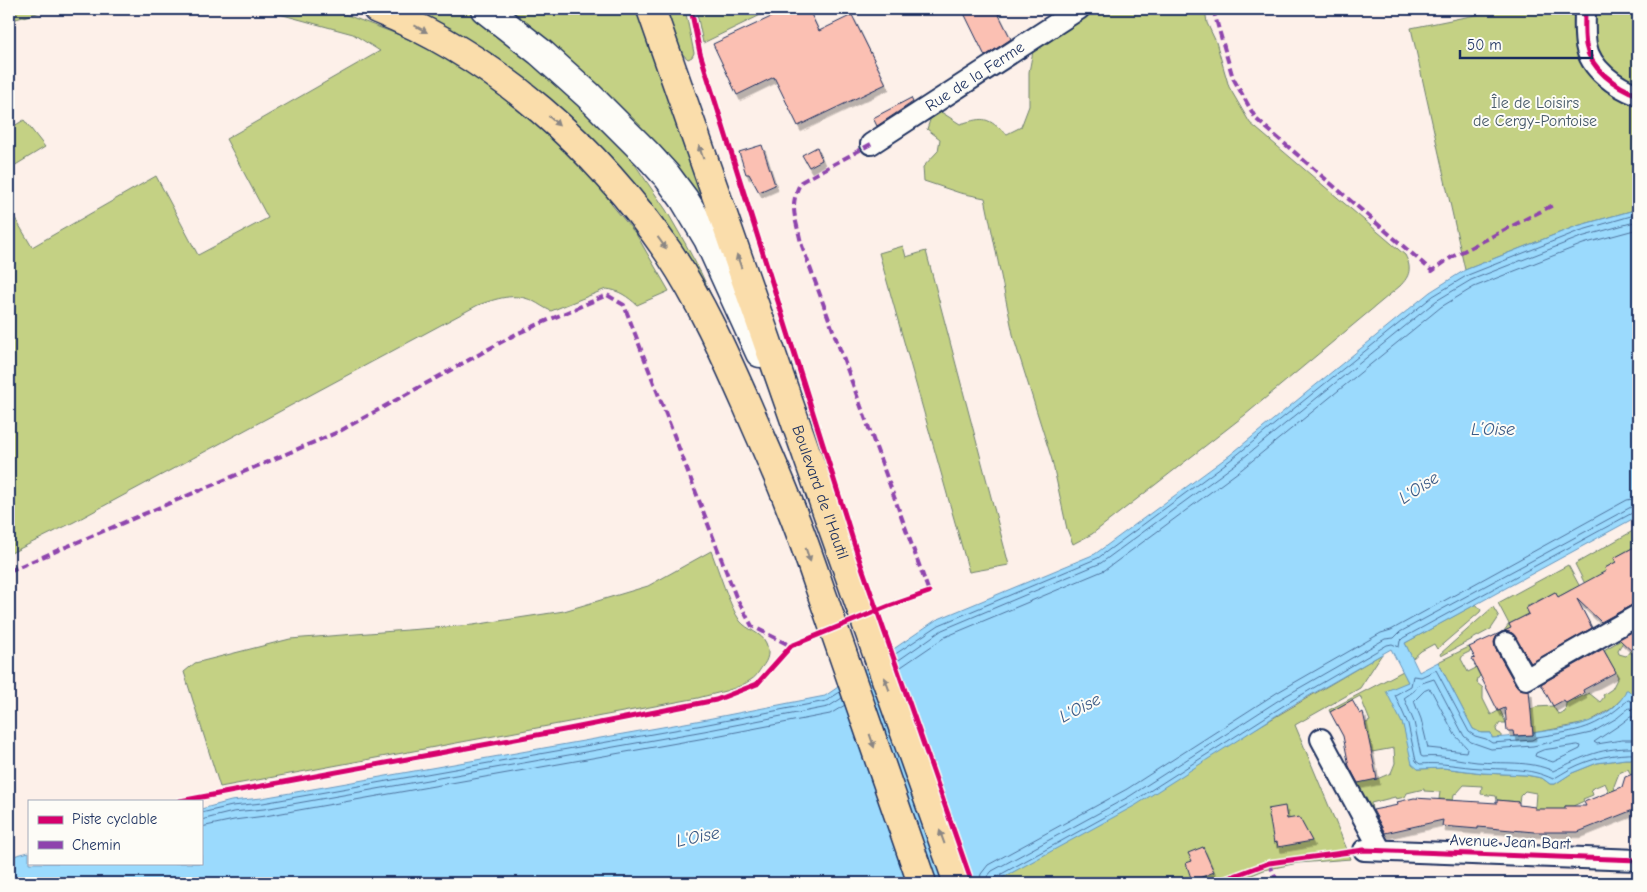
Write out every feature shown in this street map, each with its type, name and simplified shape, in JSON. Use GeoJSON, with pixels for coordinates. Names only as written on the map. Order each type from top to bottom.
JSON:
{"type":"FeatureCollection","features":[{"type":"Feature","properties":{"kind":"main road"},"geometry":{"type":"LineString","coordinates":[[377,9],[447,44],[520,93],[575,140],[624,194],[669,254],[716,334],[792,510]]}},
{"type":"Feature","properties":{"kind":"main road","name":"Boulevard de l'Hautil"},"geometry":{"type":"LineString","coordinates":[[485,9],[566,74],[624,131],[667,176],[698,222],[738,304],[806,455],[958,883]]}},
{"type":"Feature","properties":{"kind":"main road"},"geometry":{"type":"LineString","coordinates":[[651,9],[806,455]]}},
{"type":"Feature","properties":{"kind":"main road","name":"Boulevard de l'Hautil"},"geometry":{"type":"LineString","coordinates":[[624,131],[671,204],[710,280],[748,376],[792,510],[922,883]]}},
{"type":"Feature","properties":{"kind":"street","name":"Rue de la Ferme"},"geometry":{"type":"LineString","coordinates":[[872,144],[1078,9]]}},
{"type":"Feature","properties":{"kind":"street"},"geometry":{"type":"LineString","coordinates":[[1585,9],[1586,45],[1591,59],[1607,77],[1638,95]]}},
{"type":"Feature","properties":{"kind":"street"},"geometry":{"type":"LineString","coordinates":[[1506,643],[1526,678],[1638,615]]}},
{"type":"Feature","properties":{"kind":"street","name":"Avenue Jean Bart"},"geometry":{"type":"LineString","coordinates":[[1322,739],[1372,850],[1638,860]]}},
{"type":"Feature","properties":{"kind":"green space"},"geometry":{"type":"Polygon","coordinates":[[[9,9],[51,9],[9,21],[9,9]]]}},
{"type":"Feature","properties":{"kind":"green space"},"geometry":{"type":"Polygon","coordinates":[[[261,9],[331,9],[402,36],[450,60],[485,82],[516,105],[566,149],[598,181],[612,205],[636,234],[669,291],[637,305],[623,294],[606,289],[551,311],[533,301],[519,297],[505,297],[478,305],[74,522],[9,554],[9,208],[32,247],[156,176],[198,255],[268,218],[226,139],[380,51],[353,34],[261,9]]]}},
{"type":"Feature","properties":{"kind":"green space"},"geometry":{"type":"Polygon","coordinates":[[[406,9],[466,9],[547,73],[616,141],[636,166],[666,210],[685,243],[718,310],[715,312],[653,215],[406,9]]]}},
{"type":"Feature","properties":{"kind":"green space"},"geometry":{"type":"Polygon","coordinates":[[[503,9],[642,9],[719,231],[503,9]]]}},
{"type":"Feature","properties":{"kind":"green space"},"geometry":{"type":"Polygon","coordinates":[[[666,9],[685,9],[694,53],[688,59],[681,53],[666,9]]]}},
{"type":"Feature","properties":{"kind":"green space"},"geometry":{"type":"Polygon","coordinates":[[[696,9],[773,9],[703,43],[696,9]]]}},
{"type":"Feature","properties":{"kind":"green space"},"geometry":{"type":"Polygon","coordinates":[[[1095,9],[1205,9],[1207,23],[1216,42],[1229,87],[1250,123],[1405,255],[1409,264],[1409,272],[1400,286],[1245,415],[1092,534],[1073,544],[1067,529],[1052,460],[1014,339],[985,198],[960,193],[924,181],[923,167],[938,151],[940,139],[927,129],[931,117],[941,112],[960,124],[981,119],[986,120],[1007,134],[1021,127],[1029,106],[1029,72],[1033,51],[1095,9]]]}},
{"type":"Feature","properties":{"kind":"green space","name":"Île de Loisirs de Cergy-Pontoise"},"geometry":{"type":"Polygon","coordinates":[[[1505,9],[1638,9],[1638,209],[1577,226],[1465,270],[1411,28],[1505,9]]]}},
{"type":"Feature","properties":{"kind":"green space"},"geometry":{"type":"Polygon","coordinates":[[[24,120],[45,147],[9,169],[9,129],[24,120]]]}},
{"type":"Feature","properties":{"kind":"green space"},"geometry":{"type":"Polygon","coordinates":[[[903,246],[906,257],[926,251],[1009,565],[969,572],[879,253],[903,246]]]}},
{"type":"Feature","properties":{"kind":"green space"},"geometry":{"type":"Polygon","coordinates":[[[1638,528],[1638,545],[1614,558],[1616,562],[1605,568],[1606,571],[1590,594],[1575,564],[1638,528]]]}},
{"type":"Feature","properties":{"kind":"green space"},"geometry":{"type":"Polygon","coordinates":[[[711,551],[728,597],[740,621],[764,640],[768,650],[767,659],[755,677],[740,686],[698,698],[220,787],[184,672],[195,663],[290,639],[473,625],[564,611],[648,586],[711,551]]]}},
{"type":"Feature","properties":{"kind":"green space"},"geometry":{"type":"Polygon","coordinates":[[[1568,565],[1585,596],[1577,601],[1571,590],[1558,597],[1555,592],[1526,607],[1529,614],[1509,624],[1498,603],[1568,565]]]}},
{"type":"Feature","properties":{"kind":"green space"},"geometry":{"type":"Polygon","coordinates":[[[1476,604],[1481,610],[1480,612],[1437,649],[1434,644],[1421,651],[1412,659],[1405,643],[1476,604]]]}},
{"type":"Feature","properties":{"kind":"green space"},"geometry":{"type":"Polygon","coordinates":[[[1493,607],[1499,617],[1491,629],[1441,656],[1440,654],[1493,607]]]}},
{"type":"Feature","properties":{"kind":"green space"},"geometry":{"type":"Polygon","coordinates":[[[1509,624],[1516,638],[1509,641],[1504,631],[1509,624]]]}},
{"type":"Feature","properties":{"kind":"green space"},"geometry":{"type":"Polygon","coordinates":[[[1621,640],[1623,642],[1618,650],[1619,654],[1626,656],[1631,650],[1638,657],[1638,700],[1633,695],[1625,696],[1611,709],[1587,723],[1533,733],[1530,710],[1536,707],[1553,706],[1558,714],[1565,712],[1566,703],[1589,693],[1600,702],[1604,697],[1603,695],[1612,689],[1618,677],[1604,650],[1621,640]]]}},
{"type":"Feature","properties":{"kind":"green space"},"geometry":{"type":"Polygon","coordinates":[[[1469,647],[1471,651],[1463,655],[1461,659],[1468,672],[1476,668],[1480,676],[1477,683],[1483,688],[1483,699],[1491,715],[1500,710],[1506,723],[1500,723],[1496,729],[1501,734],[1501,738],[1492,738],[1491,733],[1481,733],[1473,729],[1438,662],[1469,647]]]}},
{"type":"Feature","properties":{"kind":"green space"},"geometry":{"type":"Polygon","coordinates":[[[1382,654],[1360,688],[1295,725],[1351,859],[1298,863],[1264,870],[1232,883],[993,883],[1382,654]]]}},
{"type":"Feature","properties":{"kind":"green space"},"geometry":{"type":"Polygon","coordinates":[[[1403,671],[1408,682],[1396,707],[1418,769],[1443,768],[1483,773],[1526,775],[1542,778],[1550,784],[1555,784],[1572,773],[1597,763],[1625,759],[1637,759],[1638,772],[1631,775],[1628,769],[1619,773],[1614,786],[1615,790],[1609,792],[1605,783],[1591,789],[1593,795],[1573,806],[1565,806],[1565,809],[1533,832],[1536,793],[1525,791],[1520,796],[1519,802],[1497,800],[1496,796],[1481,794],[1482,786],[1464,785],[1454,794],[1453,800],[1439,799],[1440,792],[1424,791],[1424,789],[1407,793],[1405,797],[1396,799],[1395,797],[1371,803],[1372,810],[1368,811],[1354,783],[1377,779],[1391,773],[1395,763],[1394,748],[1372,752],[1364,724],[1370,721],[1360,696],[1330,712],[1329,710],[1403,671]]]}},
{"type":"Feature","properties":{"kind":"water","name":"L’Oise"},"geometry":{"type":"Polygon","coordinates":[[[1638,209],[1638,516],[1405,643],[1419,672],[1438,662],[1473,729],[1481,733],[1491,733],[1492,738],[1533,735],[1533,733],[1576,726],[1606,713],[1615,706],[1626,690],[1628,690],[1638,700],[1638,759],[1597,763],[1572,773],[1555,784],[1550,784],[1542,778],[1526,775],[1483,773],[1443,768],[1418,769],[1412,764],[1403,725],[1386,691],[1408,682],[1391,649],[1288,708],[1136,805],[993,883],[9,883],[9,857],[28,852],[28,864],[202,864],[202,809],[231,801],[262,798],[702,720],[825,696],[936,620],[1095,554],[1230,455],[1430,292],[1465,270],[1577,226],[1638,209]]]}},
{"type":"Feature","properties":{"kind":"building"},"geometry":{"type":"Polygon","coordinates":[[[767,9],[807,9],[819,31],[852,15],[886,84],[798,126],[774,77],[737,95],[713,44],[771,17],[767,9]]]}},
{"type":"Feature","properties":{"kind":"building"},"geometry":{"type":"Polygon","coordinates":[[[962,9],[996,9],[1011,39],[985,56],[962,9]]]}},
{"type":"Feature","properties":{"kind":"building"},"geometry":{"type":"Polygon","coordinates":[[[911,98],[913,102],[877,126],[873,118],[911,98]]]}},
{"type":"Feature","properties":{"kind":"building"},"geometry":{"type":"Polygon","coordinates":[[[762,145],[775,185],[759,192],[749,174],[746,174],[739,152],[762,145]]]}},
{"type":"Feature","properties":{"kind":"building"},"geometry":{"type":"Polygon","coordinates":[[[817,147],[822,160],[809,167],[802,155],[817,147]]]}},
{"type":"Feature","properties":{"kind":"building"},"geometry":{"type":"Polygon","coordinates":[[[1638,545],[1638,603],[1601,622],[1577,599],[1592,628],[1531,663],[1512,633],[1503,632],[1511,628],[1509,624],[1529,614],[1526,608],[1555,592],[1558,597],[1606,571],[1605,568],[1616,562],[1614,558],[1638,545]]]}},
{"type":"Feature","properties":{"kind":"building"},"geometry":{"type":"Polygon","coordinates":[[[1638,629],[1638,657],[1619,639],[1638,629]]]}},
{"type":"Feature","properties":{"kind":"building"},"geometry":{"type":"Polygon","coordinates":[[[1500,633],[1494,642],[1495,648],[1516,685],[1520,689],[1529,690],[1533,735],[1514,736],[1513,731],[1507,731],[1505,708],[1498,711],[1472,659],[1475,658],[1469,647],[1500,633]]]}},
{"type":"Feature","properties":{"kind":"building"},"geometry":{"type":"Polygon","coordinates":[[[1603,649],[1616,672],[1583,690],[1584,693],[1566,703],[1564,700],[1553,706],[1541,684],[1603,649]]]}},
{"type":"Feature","properties":{"kind":"building"},"geometry":{"type":"Polygon","coordinates":[[[1352,700],[1360,714],[1363,712],[1377,779],[1358,783],[1349,766],[1343,736],[1330,712],[1352,700]]]}},
{"type":"Feature","properties":{"kind":"building"},"geometry":{"type":"Polygon","coordinates":[[[1638,772],[1638,808],[1578,832],[1534,832],[1442,826],[1443,820],[1385,833],[1373,810],[1398,805],[1397,802],[1414,798],[1497,803],[1497,800],[1519,802],[1519,805],[1535,807],[1535,809],[1565,809],[1565,806],[1586,806],[1584,802],[1622,787],[1625,777],[1638,772]]]}},
{"type":"Feature","properties":{"kind":"building"},"geometry":{"type":"Polygon","coordinates":[[[1285,806],[1287,819],[1299,817],[1312,841],[1278,847],[1277,842],[1274,843],[1268,809],[1285,806]]]}},
{"type":"Feature","properties":{"kind":"building"},"geometry":{"type":"Polygon","coordinates":[[[1203,847],[1214,872],[1192,881],[1186,863],[1192,861],[1188,853],[1203,847]]]}},
{"type":"Feature","properties":{"kind":"marked path"},"geometry":{"type":"LineString","coordinates":[[1213,9],[1233,78],[1256,119],[1432,271],[1452,257],[1555,204]]}},
{"type":"Feature","properties":{"kind":"marked path"},"geometry":{"type":"LineString","coordinates":[[871,144],[801,182],[795,198],[794,212],[801,243],[929,592]]}},
{"type":"Feature","properties":{"kind":"marked path"},"geometry":{"type":"LineString","coordinates":[[9,571],[338,432],[516,334],[607,295],[624,305],[736,597],[752,626],[791,646]]}},
{"type":"Feature","properties":{"kind":"marked path"},"geometry":{"type":"LineString","coordinates":[[1269,863],[1278,883]]}},
{"type":"Feature","properties":{"kind":"cycle path"},"geometry":{"type":"LineString","coordinates":[[691,9],[700,53],[857,553],[972,883]]}},
{"type":"Feature","properties":{"kind":"cycle path"},"geometry":{"type":"LineString","coordinates":[[1585,9],[1588,54],[1605,76],[1621,87],[1638,95]]}},
{"type":"Feature","properties":{"kind":"cycle path"},"geometry":{"type":"LineString","coordinates":[[185,800],[716,700],[757,684],[791,646],[889,606],[929,592]]}},
{"type":"Feature","properties":{"kind":"cycle path"},"geometry":{"type":"LineString","coordinates":[[1215,883],[1269,863],[1364,850],[1638,860]]}},
{"type":"Feature","properties":{"kind":"water label","name":"L'Oise"},"geometry":{"type":"Point","coordinates":[1419,488]}},
{"type":"Feature","properties":{"kind":"water label","name":"L'Oise"},"geometry":{"type":"Point","coordinates":[1080,708]}},
{"type":"Feature","properties":{"kind":"water label","name":"L'Oise"},"geometry":{"type":"Point","coordinates":[698,837]}}]}
